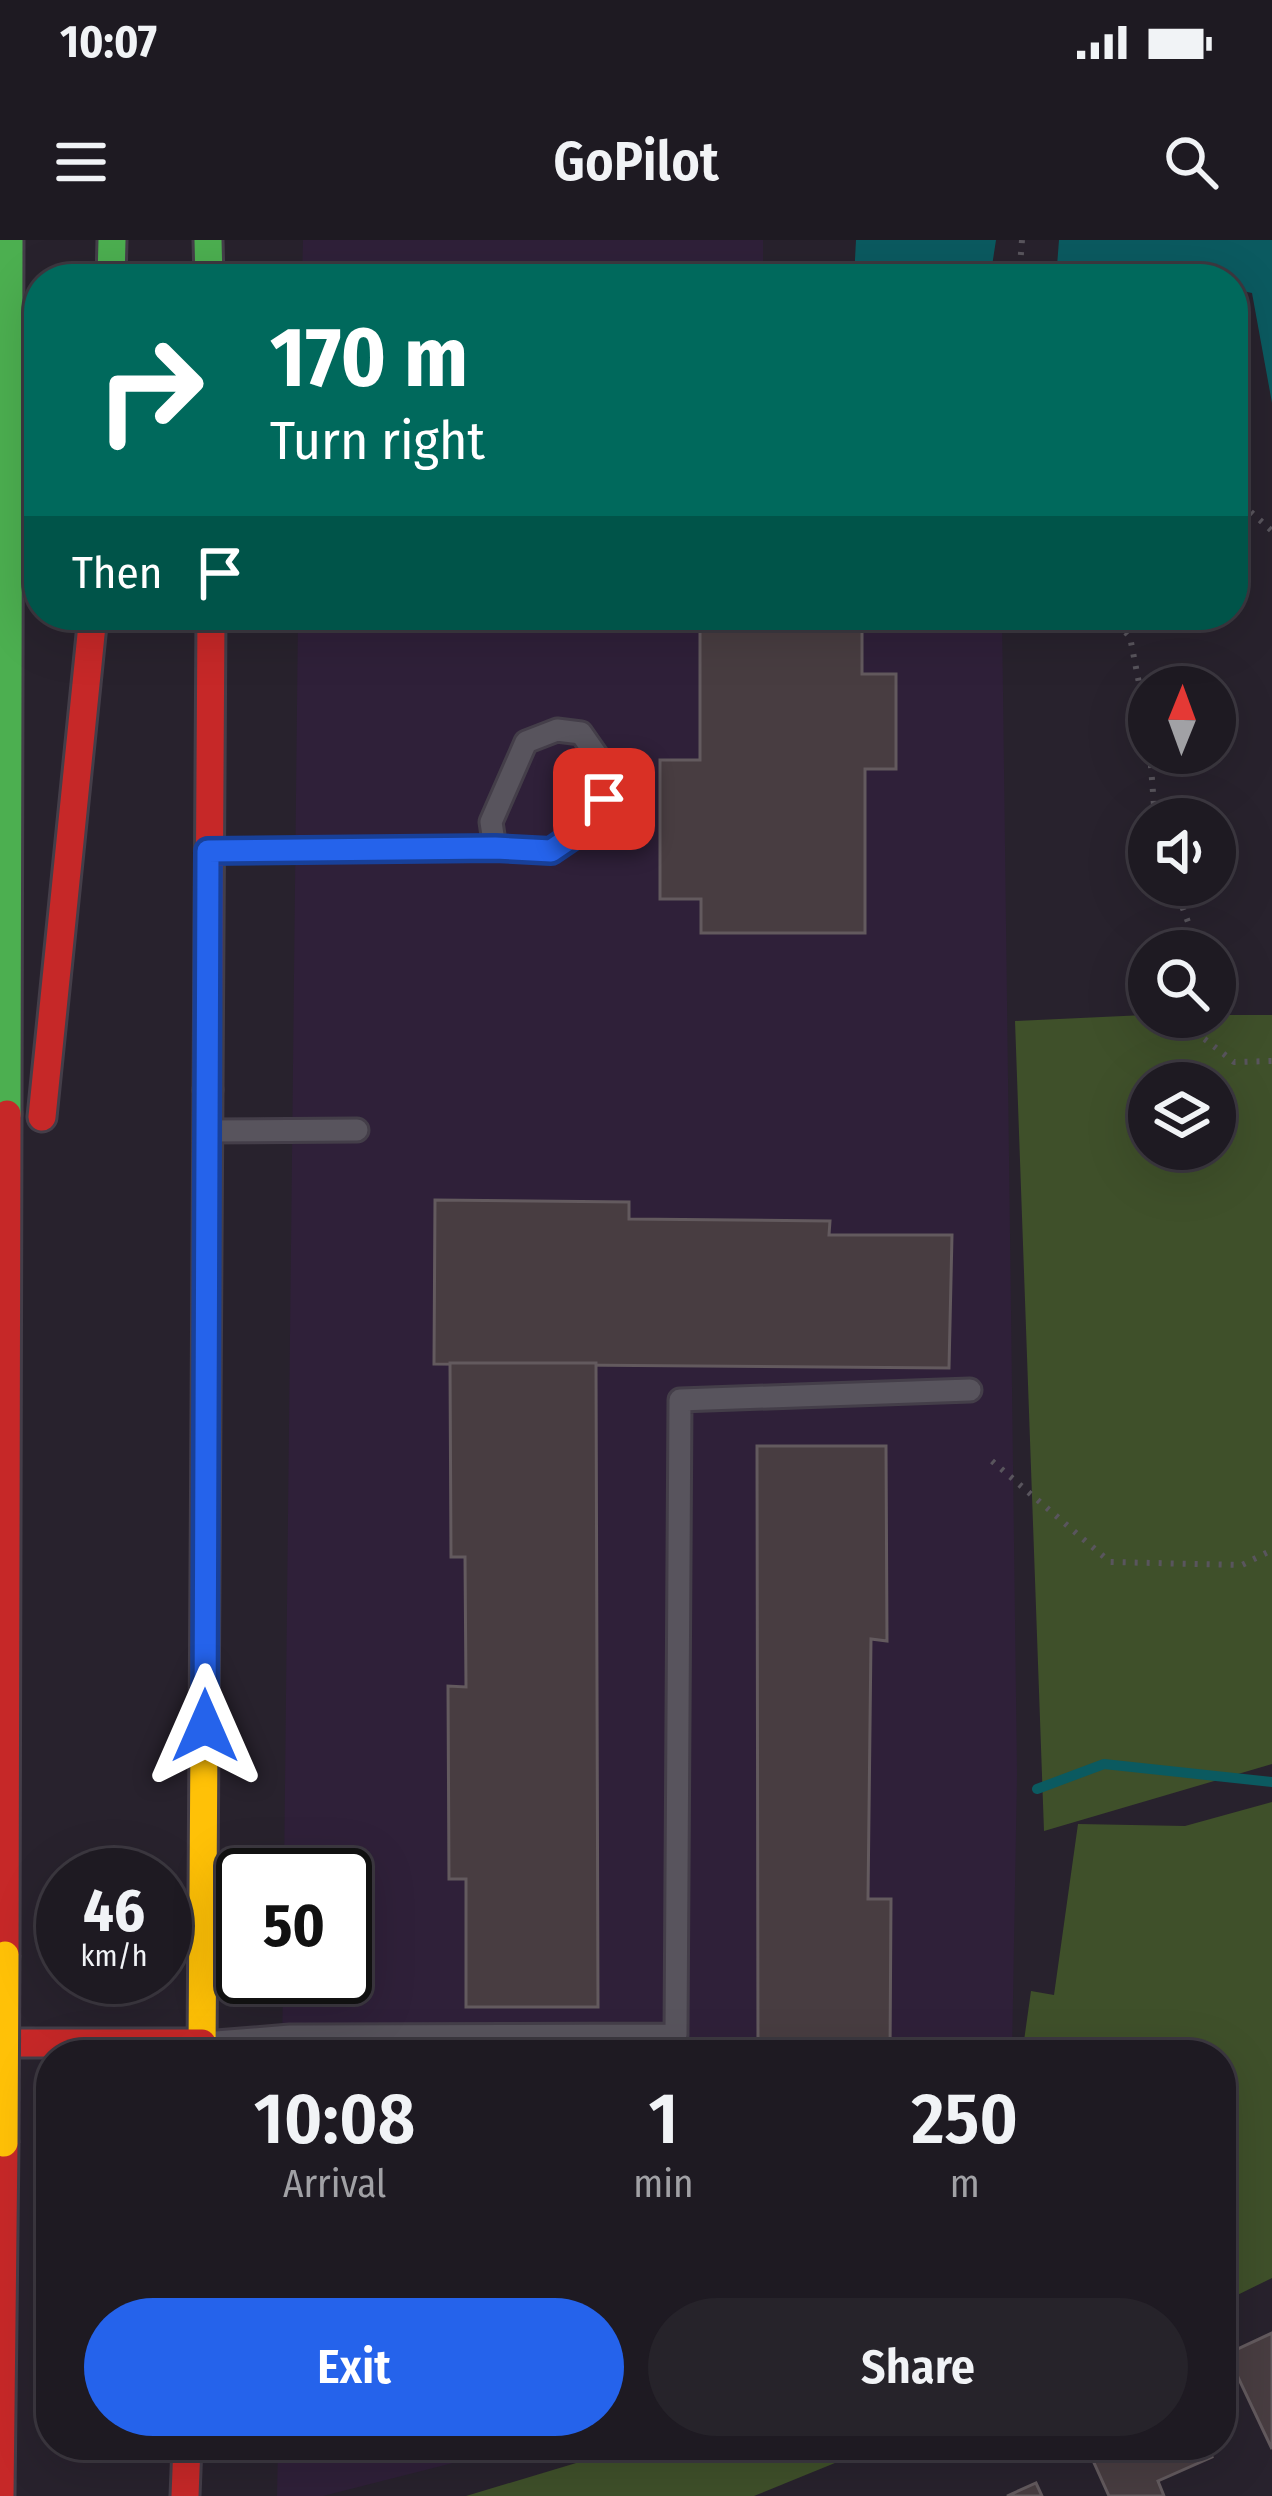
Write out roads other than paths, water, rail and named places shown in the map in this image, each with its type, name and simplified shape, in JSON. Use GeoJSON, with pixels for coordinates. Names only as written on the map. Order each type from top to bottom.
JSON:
{"type":"FeatureCollection","features":[{"type":"Feature","properties":{"kind":"main road"},"geometry":{"type":"LineString","coordinates":[[0,2496],[8,240]]}},
{"type":"Feature","properties":{"kind":"main road"},"geometry":{"type":"LineString","coordinates":[[38,1149],[91,630]]}},
{"type":"Feature","properties":{"kind":"main road"},"geometry":{"type":"LineString","coordinates":[[202,2040],[211,630]]}},
{"type":"Feature","properties":{"kind":"main road"},"geometry":{"type":"LineString","coordinates":[[7,1497],[33,1197]]}},
{"type":"Feature","properties":{"kind":"main road"},"geometry":{"type":"LineString","coordinates":[[0,2043],[36,2044]]}},
{"type":"Feature","properties":{"kind":"main road"},"geometry":{"type":"LineString","coordinates":[[185,2496],[186,2460]]}},
{"type":"Feature","properties":{"kind":"lane"},"geometry":{"type":"LineString","coordinates":[[208,851],[551,851],[579,832],[604,799],[604,766],[581,734],[557,730],[526,742],[491,822],[495,848]]}},
{"type":"Feature","properties":{"kind":"lane"},"geometry":{"type":"LineString","coordinates":[[208,1131],[357,1130]]}},
{"type":"Feature","properties":{"kind":"lane"},"geometry":{"type":"LineString","coordinates":[[263,2040],[290,2036],[676,2035],[680,1400],[970,1390]]}},
{"type":"Feature","properties":{"kind":"water"},"geometry":{"type":"Polygon","coordinates":[[[856,240],[996,240],[992,264],[855,264],[856,240]]]}},
{"type":"Feature","properties":{"kind":"water"},"geometry":{"type":"Polygon","coordinates":[[[1059,240],[1272,240],[1272,403],[1252,293],[1248,292],[1248,264],[1057,264],[1059,240]]]}},
{"type":"Feature","properties":{"kind":"waterway"},"geometry":{"type":"LineString","coordinates":[[1037,1789],[1104,1764],[1272,1782]]}}]}
